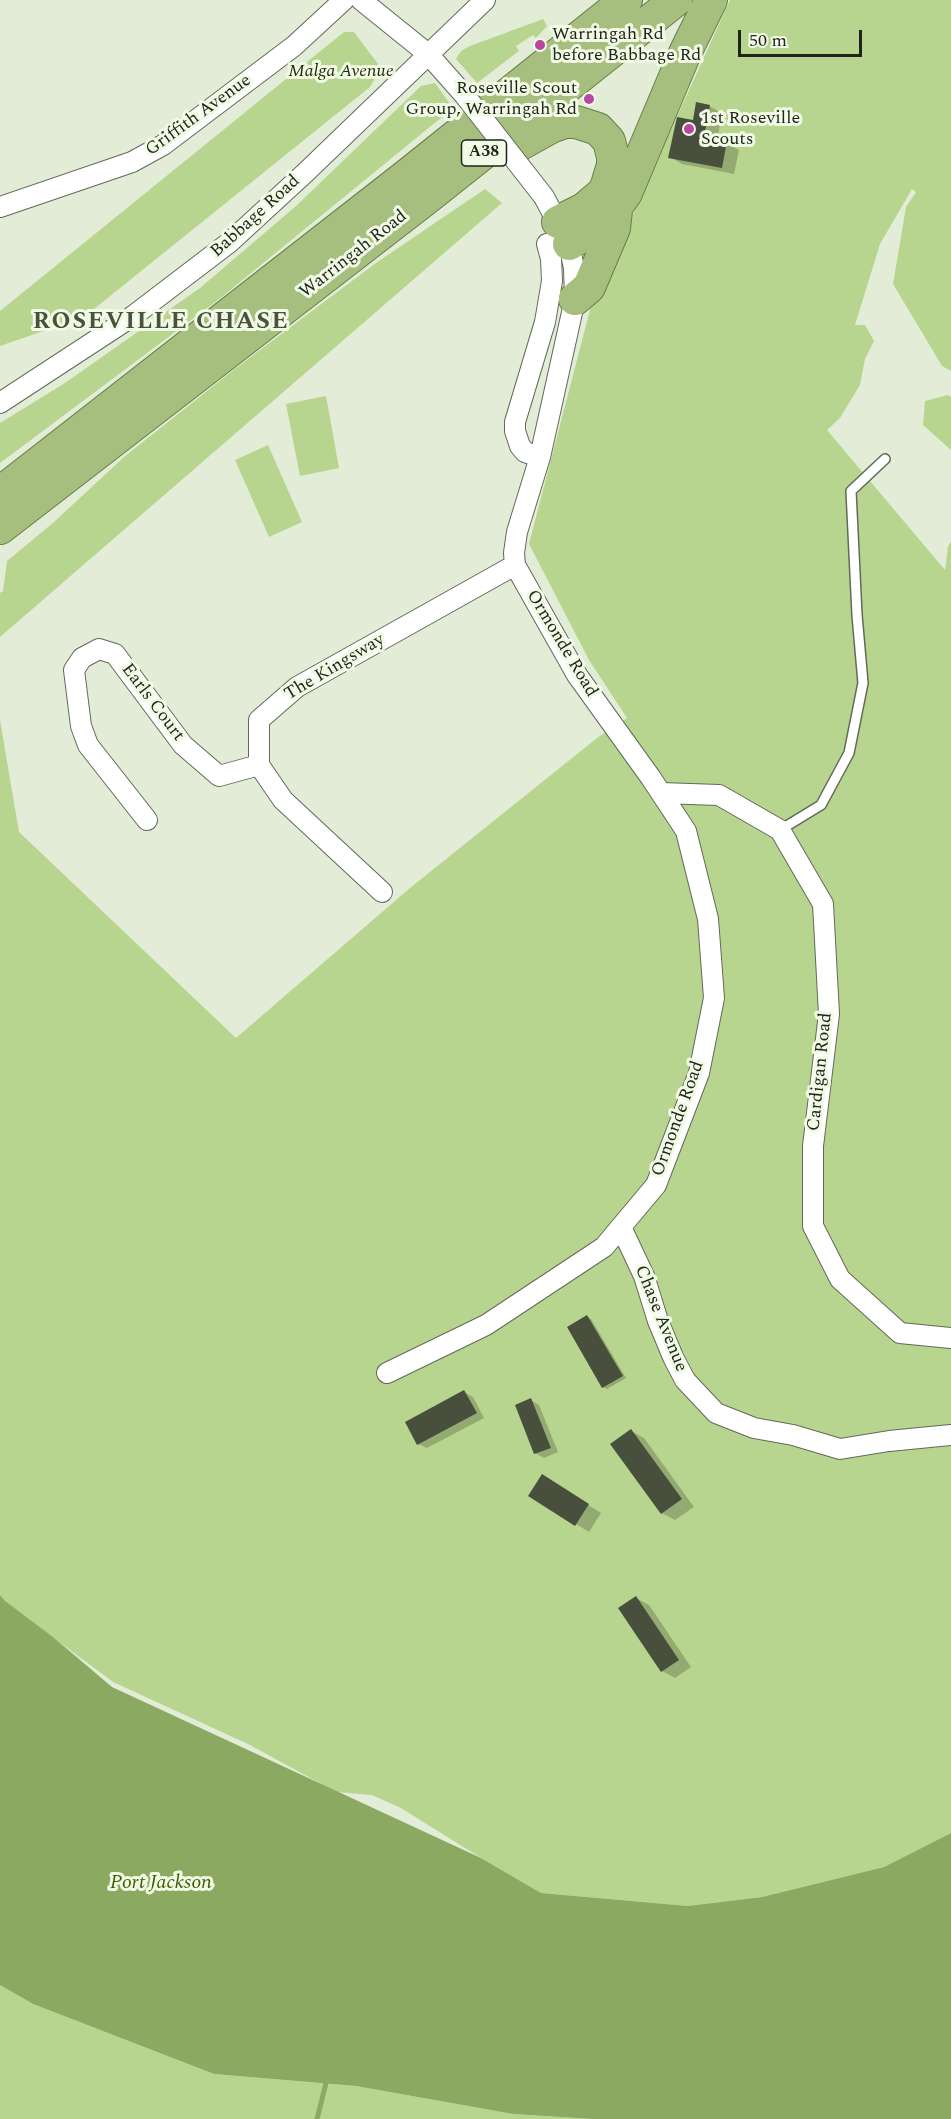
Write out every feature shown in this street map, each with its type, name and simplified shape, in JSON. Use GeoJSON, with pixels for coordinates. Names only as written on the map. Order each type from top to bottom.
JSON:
{"type":"FeatureCollection","features":[{"type":"Feature","properties":{"kind":"highway","name":"Warringah Road"},"geometry":{"type":"LineString","coordinates":[[0,493],[406,176],[626,0]]}},
{"type":"Feature","properties":{"kind":"highway","name":"Warringah Road"},"geometry":{"type":"LineString","coordinates":[[0,528],[428,197],[676,0]]}},
{"type":"Feature","properties":{"kind":"highway"},"geometry":{"type":"LineString","coordinates":[[554,227],[605,222],[616,209],[634,177],[711,0]]}},
{"type":"Feature","properties":{"kind":"highway"},"geometry":{"type":"LineString","coordinates":[[428,197],[553,126],[565,123],[588,124],[598,129],[609,141],[614,156],[610,176],[603,193],[595,202],[554,227]]}},
{"type":"Feature","properties":{"kind":"highway"},"geometry":{"type":"LineString","coordinates":[[576,299],[589,287],[614,228],[616,209]]}},
{"type":"Feature","properties":{"kind":"street","name":"Griffith Avenue"},"geometry":{"type":"LineString","coordinates":[[0,207],[132,162],[163,145],[294,46],[344,0]]}},
{"type":"Feature","properties":{"kind":"street"},"geometry":{"type":"LineString","coordinates":[[361,0],[428,54],[466,97],[554,227],[574,268],[576,299],[540,457],[517,532],[515,565]]}},
{"type":"Feature","properties":{"kind":"street","name":"Babbage Road"},"geometry":{"type":"LineString","coordinates":[[0,403],[124,323],[203,264],[266,210],[485,0]]}},
{"type":"Feature","properties":{"kind":"street"},"geometry":{"type":"LineString","coordinates":[[540,457],[525,452],[520,446],[515,422],[544,322],[552,281],[554,227]]}},
{"type":"Feature","properties":{"kind":"street","name":"The Kingsway"},"geometry":{"type":"LineString","coordinates":[[259,765],[259,720],[297,687],[515,565]]}},
{"type":"Feature","properties":{"kind":"street","name":"Ormonde Road"},"geometry":{"type":"LineString","coordinates":[[387,1373],[486,1325],[604,1247],[656,1185],[699,1073],[714,998],[708,919],[686,831],[577,675],[515,565]]}},
{"type":"Feature","properties":{"kind":"street","name":"Earls Court"},"geometry":{"type":"LineString","coordinates":[[147,820],[88,745],[81,726],[74,670],[82,657],[99,649],[115,654],[183,745],[219,776],[259,765]]}},
{"type":"Feature","properties":{"kind":"street"},"geometry":{"type":"LineString","coordinates":[[259,765],[283,800],[382,892]]}},
{"type":"Feature","properties":{"kind":"street"},"geometry":{"type":"LineString","coordinates":[[661,793],[719,795],[780,830]]}},
{"type":"Feature","properties":{"kind":"street","name":"Cardigan Road"},"geometry":{"type":"LineString","coordinates":[[780,830],[822,904],[829,1014],[813,1146],[813,1226],[840,1279],[900,1333],[951,1338]]}},
{"type":"Feature","properties":{"kind":"street","name":"Chase Avenue"},"geometry":{"type":"LineString","coordinates":[[621,1227],[644,1276],[658,1321],[685,1380],[716,1413],[754,1428],[793,1435],[840,1449],[889,1441],[951,1435]]}},
{"type":"Feature","properties":{"kind":"lane"},"geometry":{"type":"LineString","coordinates":[[780,830],[821,806],[849,753],[863,683],[851,491],[885,459]]}},
{"type":"Feature","properties":{"kind":"green space"},"geometry":{"type":"Polygon","coordinates":[[[730,0],[951,0],[951,371],[942,366],[893,284],[906,207],[916,192],[912,189],[880,244],[855,325],[865,325],[874,341],[865,359],[860,385],[840,418],[827,430],[945,570],[951,541],[951,1833],[884,1867],[762,1897],[688,1906],[541,1893],[401,1808],[372,1795],[336,1792],[248,1744],[113,1682],[4,1601],[0,1595],[0,720],[19,832],[236,1038],[410,888],[597,738],[627,718],[589,660],[529,544],[591,306],[730,0]]]}},
{"type":"Feature","properties":{"kind":"green space"},"geometry":{"type":"Polygon","coordinates":[[[543,19],[547,26],[536,38],[533,35],[516,46],[519,51],[477,83],[456,59],[461,51],[470,46],[543,19]]]}},
{"type":"Feature","properties":{"kind":"green space","name":"Malga Avenue"},"geometry":{"type":"Polygon","coordinates":[[[344,32],[354,32],[378,64],[378,73],[370,87],[84,317],[0,346],[0,311],[344,32]]]}},
{"type":"Feature","properties":{"kind":"green space"},"geometry":{"type":"Polygon","coordinates":[[[435,83],[453,108],[218,300],[0,463],[0,423],[65,383],[200,288],[296,206],[421,86],[435,83]]]}},
{"type":"Feature","properties":{"kind":"green space"},"geometry":{"type":"Polygon","coordinates":[[[485,189],[502,203],[0,637],[0,593],[3,591],[7,561],[54,522],[124,457],[236,368],[376,263],[485,189]]]}},
{"type":"Feature","properties":{"kind":"green space"},"geometry":{"type":"Polygon","coordinates":[[[948,395],[951,397],[951,450],[923,425],[925,401],[948,395]]]}},
{"type":"Feature","properties":{"kind":"green space"},"geometry":{"type":"Polygon","coordinates":[[[326,396],[339,468],[300,476],[286,404],[326,396]]]}},
{"type":"Feature","properties":{"kind":"green space"},"geometry":{"type":"Polygon","coordinates":[[[268,445],[302,522],[269,537],[235,460],[268,445]]]}},
{"type":"Feature","properties":{"kind":"green space"},"geometry":{"type":"Polygon","coordinates":[[[0,1985],[33,2004],[214,2074],[356,2086],[513,2114],[592,2119],[0,2119],[0,1985]]]}},
{"type":"Feature","properties":{"kind":"water","name":"Port Jackson"},"geometry":{"type":"Polygon","coordinates":[[[0,1595],[112,1687],[481,1858],[541,1893],[688,1906],[762,1897],[884,1867],[951,1833],[951,2119],[592,2119],[513,2114],[356,2086],[214,2074],[33,2004],[0,1985],[0,1595]]]}},
{"type":"Feature","properties":{"kind":"building","name":"1st Roseville Scouts"},"geometry":{"type":"Polygon","coordinates":[[[696,102],[710,105],[704,137],[727,141],[722,168],[668,158],[677,117],[693,120],[696,102]]]}},
{"type":"Feature","properties":{"kind":"building"},"geometry":{"type":"Polygon","coordinates":[[[587,1315],[623,1376],[602,1388],[567,1327],[587,1315]]]}},
{"type":"Feature","properties":{"kind":"building"},"geometry":{"type":"Polygon","coordinates":[[[464,1390],[477,1413],[417,1445],[405,1422],[464,1390]]]}},
{"type":"Feature","properties":{"kind":"building"},"geometry":{"type":"Polygon","coordinates":[[[531,1398],[551,1448],[534,1454],[515,1405],[531,1398]]]}},
{"type":"Feature","properties":{"kind":"building"},"geometry":{"type":"Polygon","coordinates":[[[631,1429],[682,1499],[661,1514],[610,1444],[631,1429]]]}},
{"type":"Feature","properties":{"kind":"building"},"geometry":{"type":"Polygon","coordinates":[[[542,1474],[589,1504],[575,1526],[528,1496],[542,1474]]]}},
{"type":"Feature","properties":{"kind":"building"},"geometry":{"type":"Polygon","coordinates":[[[636,1596],[679,1660],[661,1672],[618,1608],[636,1596]]]}},
{"type":"Feature","properties":{"kind":"waterway"},"geometry":{"type":"LineString","coordinates":[[317,2119],[326,2083]]}},
{"type":"Feature","properties":{"kind":"place","name":"Warringah Rd before Babbage Rd"},"geometry":{"type":"Point","coordinates":[540,45]}},
{"type":"Feature","properties":{"kind":"place","name":"Roseville Scout Group, Warringah Rd"},"geometry":{"type":"Point","coordinates":[589,99]}},
{"type":"Feature","properties":{"kind":"place","name":"1st Roseville Scouts"},"geometry":{"type":"Point","coordinates":[689,129]}},
{"type":"Feature","properties":{"kind":"district","name":"ROSEVILLE CHASE"},"geometry":{"type":"Point","coordinates":[161,323]}}]}
